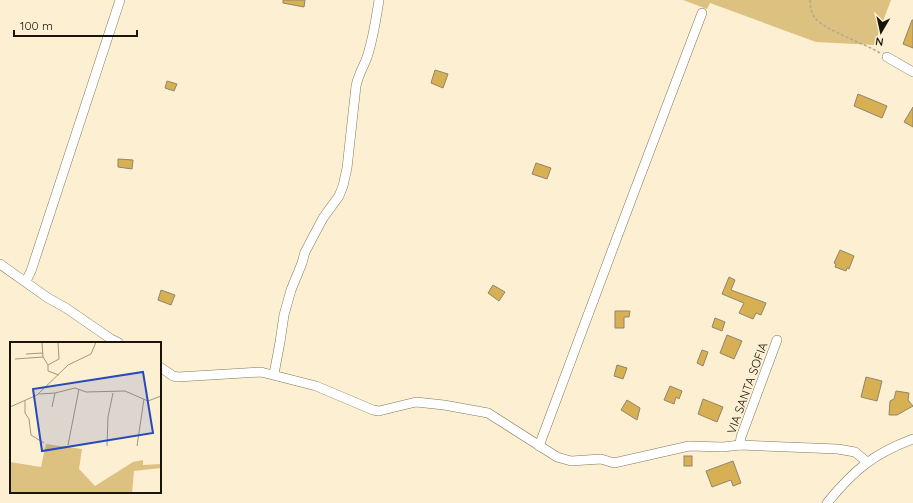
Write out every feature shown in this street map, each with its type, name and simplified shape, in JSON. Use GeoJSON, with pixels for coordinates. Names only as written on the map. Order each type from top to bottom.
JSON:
{"type":"FeatureCollection","features":[{"type":"Feature","properties":{"kind":"street"},"geometry":{"type":"LineString","coordinates":[[26,281],[31,271],[120,0]]}},
{"type":"Feature","properties":{"kind":"street"},"geometry":{"type":"LineString","coordinates":[[274,374],[282,336],[284,315],[291,290],[302,264],[305,252],[323,218],[339,196],[343,186],[347,168],[358,75],[366,60],[370,47],[379,0]]}},
{"type":"Feature","properties":{"kind":"street"},"geometry":{"type":"LineString","coordinates":[[539,446],[624,216],[702,13]]}},
{"type":"Feature","properties":{"kind":"street"},"geometry":{"type":"LineString","coordinates":[[887,57],[913,72]]}},
{"type":"Feature","properties":{"kind":"street"},"geometry":{"type":"LineString","coordinates":[[0,264],[48,298],[66,308],[117,342]]}},
{"type":"Feature","properties":{"kind":"street","name":"VIA SANTA SOFIA"},"geometry":{"type":"LineString","coordinates":[[740,444],[741,437],[777,340]]}},
{"type":"Feature","properties":{"kind":"street"},"geometry":{"type":"LineString","coordinates":[[161,368],[173,376],[178,377],[261,372],[274,374],[316,386],[373,410],[379,411],[416,402],[444,405],[488,413],[557,457],[571,461],[601,459],[614,463],[689,446],[723,447],[740,444],[838,449],[855,452],[867,462]]}},
{"type":"Feature","properties":{"kind":"street"},"geometry":{"type":"LineString","coordinates":[[827,503],[842,485],[867,462],[898,445],[913,439]]}},
{"type":"Feature","properties":{"kind":"path"},"geometry":{"type":"LineString","coordinates":[[810,0],[812,13],[824,26],[878,51],[887,57]]}},
{"type":"Feature","properties":{"kind":"shaded area"},"geometry":{"type":"Polygon","coordinates":[[[683,0],[891,0],[874,45],[816,42],[710,3],[707,9],[683,0]]]}},
{"type":"Feature","properties":{"kind":"building"},"geometry":{"type":"Polygon","coordinates":[[[283,0],[305,0],[304,7],[283,3],[283,0]]]}},
{"type":"Feature","properties":{"kind":"building"},"geometry":{"type":"Polygon","coordinates":[[[913,20],[913,48],[903,44],[913,20]]]}},
{"type":"Feature","properties":{"kind":"building"},"geometry":{"type":"Polygon","coordinates":[[[435,70],[448,74],[443,88],[431,83],[435,70]]]}},
{"type":"Feature","properties":{"kind":"building"},"geometry":{"type":"Polygon","coordinates":[[[167,81],[177,84],[174,91],[165,88],[167,81]]]}},
{"type":"Feature","properties":{"kind":"building"},"geometry":{"type":"Polygon","coordinates":[[[858,94],[887,106],[882,118],[854,106],[858,94]]]}},
{"type":"Feature","properties":{"kind":"building"},"geometry":{"type":"Polygon","coordinates":[[[913,107],[913,127],[904,122],[913,107]]]}},
{"type":"Feature","properties":{"kind":"building"},"geometry":{"type":"Polygon","coordinates":[[[118,159],[133,160],[132,169],[118,167],[118,159]]]}},
{"type":"Feature","properties":{"kind":"building"},"geometry":{"type":"Polygon","coordinates":[[[536,163],[551,168],[547,179],[532,174],[536,163]]]}},
{"type":"Feature","properties":{"kind":"building"},"geometry":{"type":"Polygon","coordinates":[[[840,250],[854,256],[849,269],[847,268],[846,271],[835,267],[836,264],[834,263],[840,250]]]}},
{"type":"Feature","properties":{"kind":"building"},"geometry":{"type":"Polygon","coordinates":[[[729,277],[735,280],[731,290],[766,303],[761,315],[756,313],[753,319],[739,313],[744,303],[722,294],[729,277]]]}},
{"type":"Feature","properties":{"kind":"building"},"geometry":{"type":"Polygon","coordinates":[[[493,285],[505,292],[499,301],[488,293],[493,285]]]}},
{"type":"Feature","properties":{"kind":"building"},"geometry":{"type":"Polygon","coordinates":[[[161,290],[175,295],[171,305],[158,300],[161,290]]]}},
{"type":"Feature","properties":{"kind":"building"},"geometry":{"type":"Polygon","coordinates":[[[615,311],[630,311],[629,317],[624,317],[624,328],[615,328],[615,311]]]}},
{"type":"Feature","properties":{"kind":"building"},"geometry":{"type":"Polygon","coordinates":[[[715,318],[725,322],[722,331],[712,327],[715,318]]]}},
{"type":"Feature","properties":{"kind":"building"},"geometry":{"type":"Polygon","coordinates":[[[727,335],[742,341],[734,359],[720,353],[727,335]]]}},
{"type":"Feature","properties":{"kind":"building"},"geometry":{"type":"Polygon","coordinates":[[[702,350],[708,352],[703,366],[697,363],[702,350]]]}},
{"type":"Feature","properties":{"kind":"building"},"geometry":{"type":"Polygon","coordinates":[[[617,365],[627,368],[623,379],[614,376],[617,365]]]}},
{"type":"Feature","properties":{"kind":"building"},"geometry":{"type":"Polygon","coordinates":[[[866,377],[882,381],[877,401],[861,397],[866,377]]]}},
{"type":"Feature","properties":{"kind":"building"},"geometry":{"type":"Polygon","coordinates":[[[670,386],[682,391],[679,399],[676,397],[674,404],[664,400],[670,386]]]}},
{"type":"Feature","properties":{"kind":"building"},"geometry":{"type":"Polygon","coordinates":[[[896,391],[909,393],[908,400],[913,406],[897,415],[889,415],[890,401],[894,399],[896,391]]]}},
{"type":"Feature","properties":{"kind":"building"},"geometry":{"type":"Polygon","coordinates":[[[703,399],[723,407],[717,422],[698,414],[703,399]]]}},
{"type":"Feature","properties":{"kind":"building"},"geometry":{"type":"Polygon","coordinates":[[[627,400],[640,408],[637,420],[621,410],[627,400]]]}},
{"type":"Feature","properties":{"kind":"building"},"geometry":{"type":"Polygon","coordinates":[[[684,456],[692,456],[692,466],[684,466],[684,456]]]}},
{"type":"Feature","properties":{"kind":"building"},"geometry":{"type":"Polygon","coordinates":[[[733,461],[741,483],[733,486],[731,480],[712,487],[706,471],[733,461]]]}}]}
